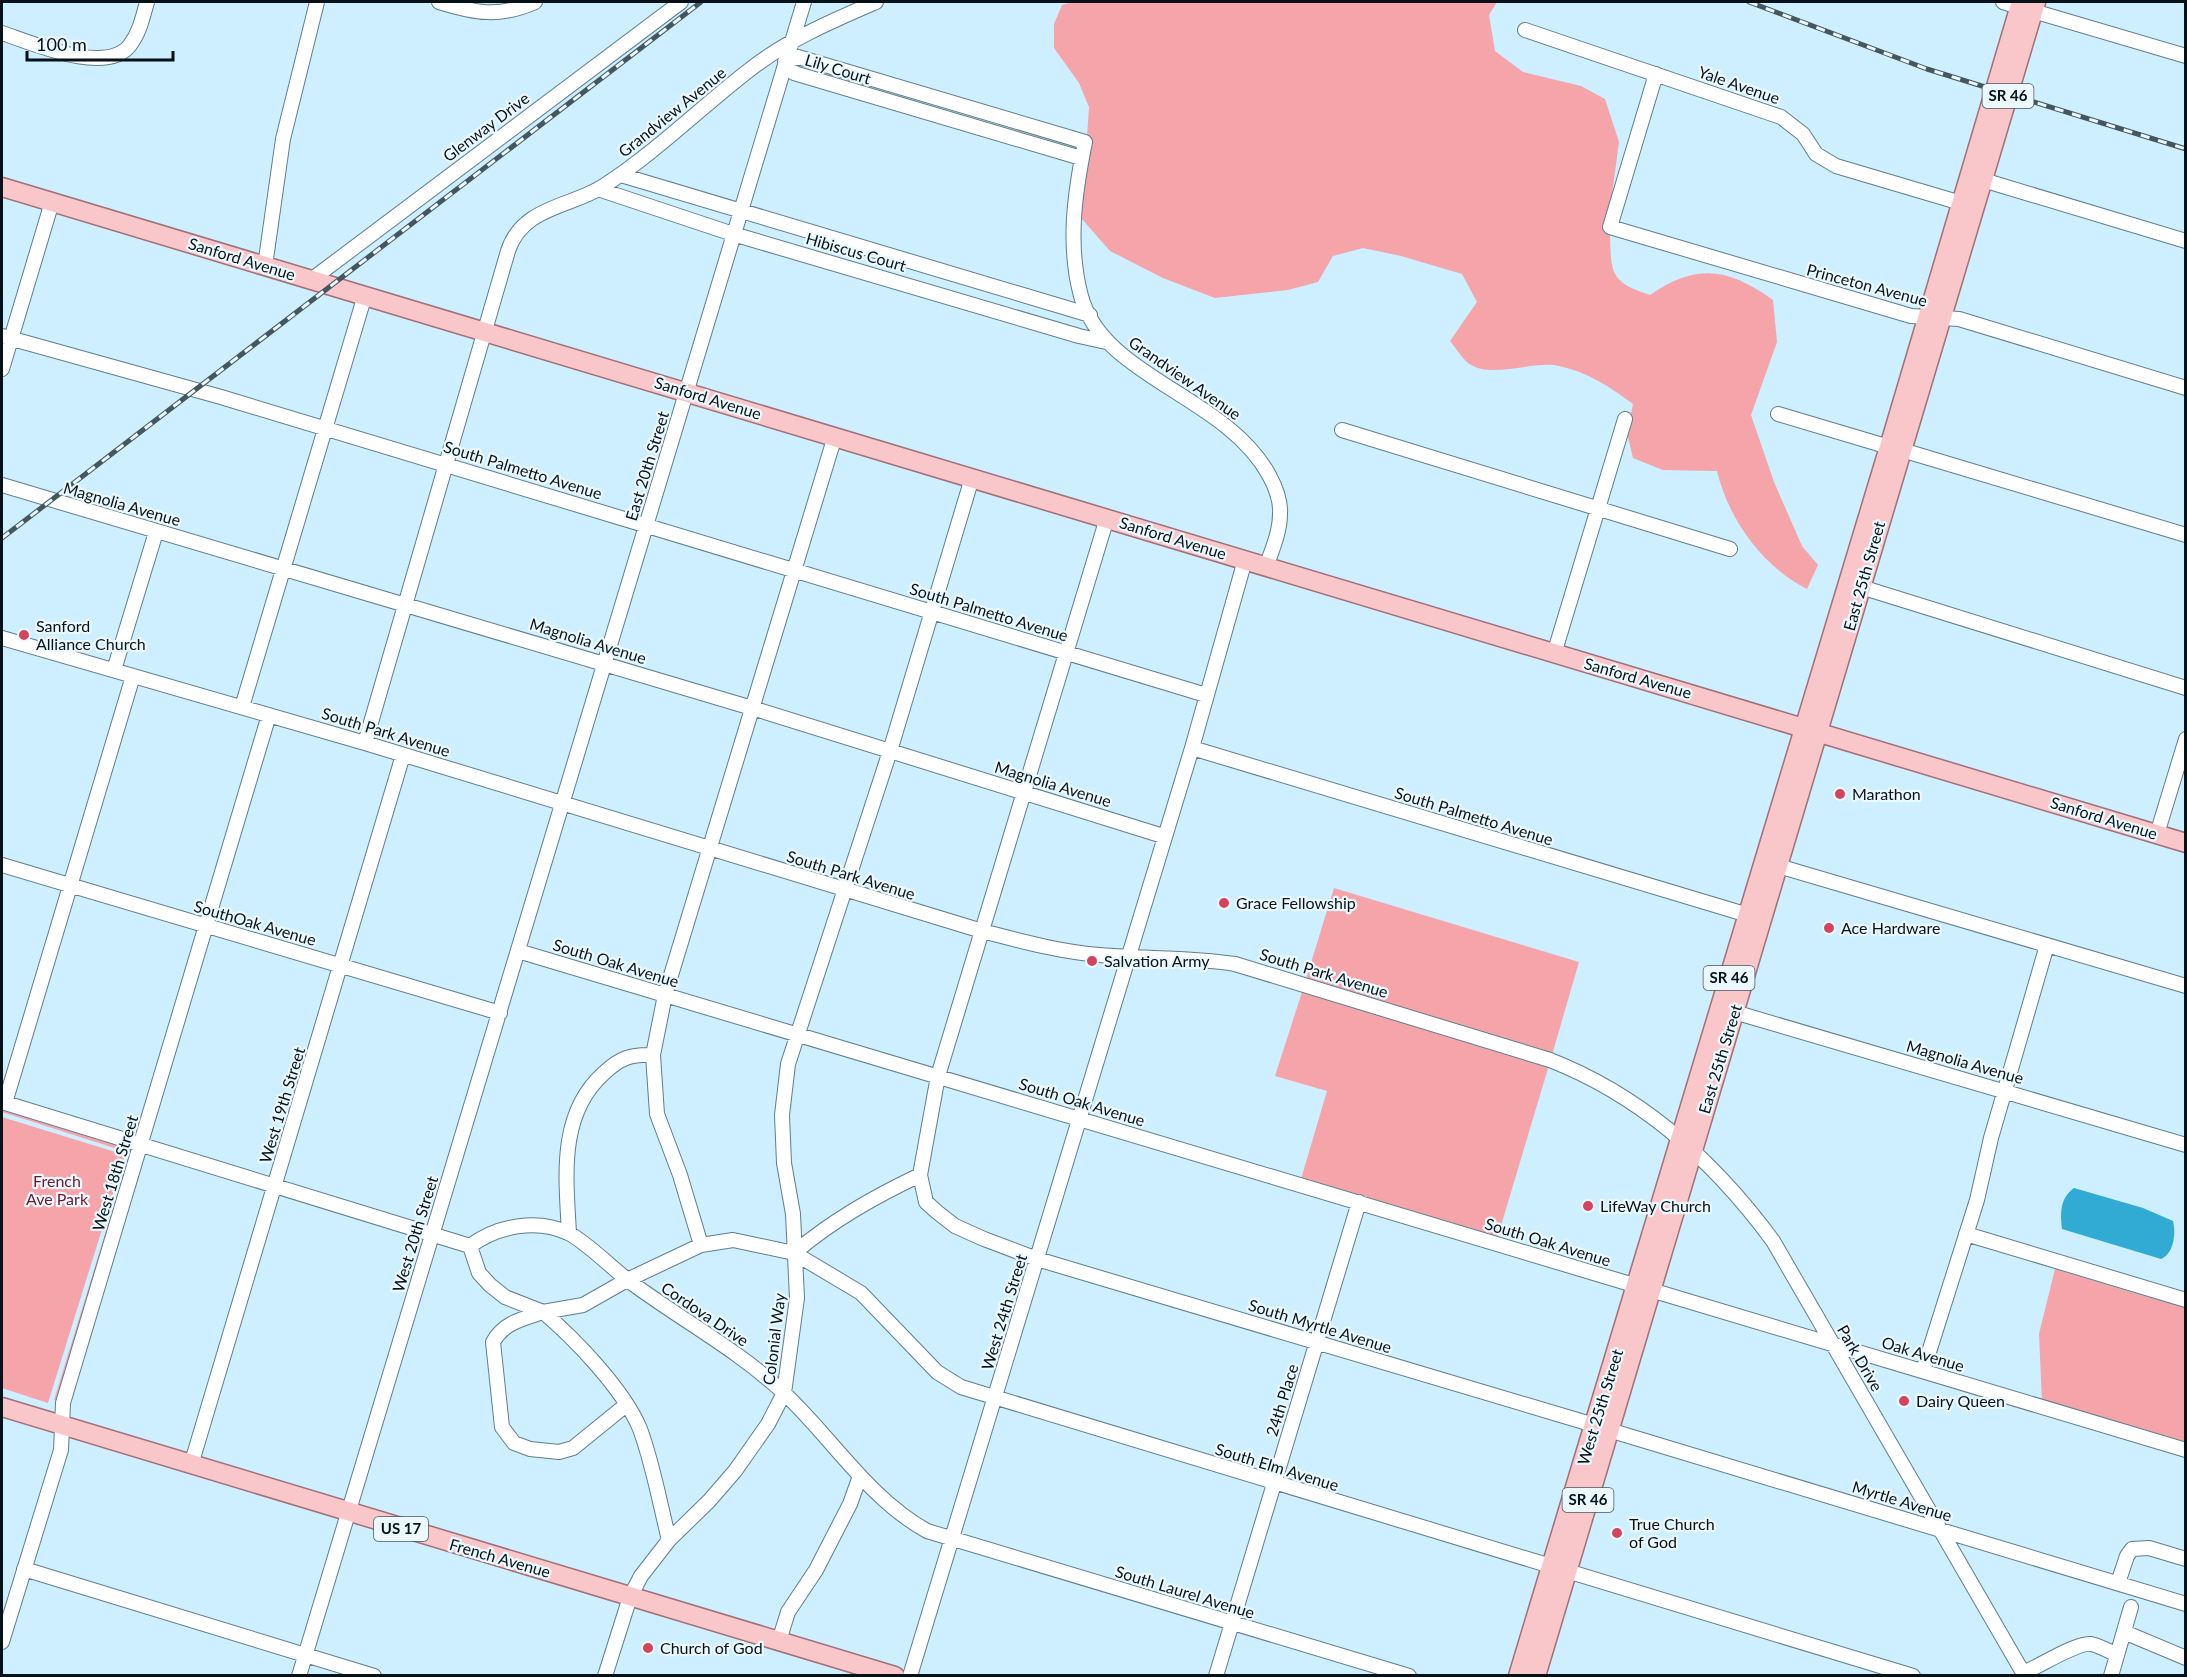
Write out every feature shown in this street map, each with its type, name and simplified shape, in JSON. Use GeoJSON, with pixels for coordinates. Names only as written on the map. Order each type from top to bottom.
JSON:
{"type":"FeatureCollection","features":[{"type":"Feature","properties":{"kind":"main road","name":"East 25th Street"},"geometry":{"type":"LineString","coordinates":[[1687,1144],[1734,1012],[1778,866],[1811,729],[1934,319],[1983,180],[2012,83],[2022,5]]}},
{"type":"Feature","properties":{"kind":"main road","name":"East 25th Street"},"geometry":{"type":"LineString","coordinates":[[1934,319],[1961,202],[2022,5]]}},
{"type":"Feature","properties":{"kind":"main road","name":"Sanford Avenue"},"geometry":{"type":"LineString","coordinates":[[2,187],[2186,843]]}},
{"type":"Feature","properties":{"kind":"main road","name":"East 25th Street"},"geometry":{"type":"LineString","coordinates":[[1687,1144],[1756,888],[1861,586],[1883,513],[1881,498],[1896,449]]}},
{"type":"Feature","properties":{"kind":"main road"},"geometry":{"type":"LineString","coordinates":[[1755,943],[1751,930],[1760,900],[1756,888]]}},
{"type":"Feature","properties":{"kind":"main road","name":"West 25th Street"},"geometry":{"type":"LineString","coordinates":[[1518,1676],[1559,1568],[1687,1144]]}},
{"type":"Feature","properties":{"kind":"main road","name":"West 25th Street"},"geometry":{"type":"LineString","coordinates":[[1602,1427],[1615,1358],[1644,1288]]}},
{"type":"Feature","properties":{"kind":"main road","name":"French Avenue"},"geometry":{"type":"LineString","coordinates":[[2,1407],[895,1676]]}},
{"type":"Feature","properties":{"kind":"main road","name":"West 25th Street"},"geometry":{"type":"LineString","coordinates":[[1536,1676],[1559,1568]]}},
{"type":"Feature","properties":{"kind":"street"},"geometry":{"type":"LineString","coordinates":[[2,33],[83,58],[100,60],[116,56],[129,47],[138,33],[147,2]]}},
{"type":"Feature","properties":{"kind":"street"},"geometry":{"type":"LineString","coordinates":[[265,266],[283,139],[317,2]]}},
{"type":"Feature","properties":{"kind":"street"},"geometry":{"type":"LineString","coordinates":[[439,2],[485,13],[513,11],[535,2]]}},
{"type":"Feature","properties":{"kind":"street","name":"Glenway Drive"},"geometry":{"type":"LineString","coordinates":[[311,280],[681,2]]}},
{"type":"Feature","properties":{"kind":"street","name":"East 20th Street"},"geometry":{"type":"LineString","coordinates":[[562,803],[687,392],[732,234],[804,2]]}},
{"type":"Feature","properties":{"kind":"street","name":"Grandview Avenue"},"geometry":{"type":"LineString","coordinates":[[365,743],[509,247],[519,230],[556,205],[598,189],[640,163],[750,69],[792,41],[876,2]]}},
{"type":"Feature","properties":{"kind":"street"},"geometry":{"type":"LineString","coordinates":[[2022,5],[2186,56]]}},
{"type":"Feature","properties":{"kind":"street","name":"Yale Avenue"},"geometry":{"type":"LineString","coordinates":[[1525,30],[1781,117],[1803,134],[1816,154],[1836,166],[1961,202]]}},
{"type":"Feature","properties":{"kind":"street","name":"Lily Court"},"geometry":{"type":"LineString","coordinates":[[1081,159],[794,73],[785,63],[798,57],[1084,142]]}},
{"type":"Feature","properties":{"kind":"street","name":"Princeton Avenue"},"geometry":{"type":"LineString","coordinates":[[1656,74],[1610,227],[1934,319],[1959,319],[2186,388]]}},
{"type":"Feature","properties":{"kind":"street","name":"Grandview Avenue"},"geometry":{"type":"LineString","coordinates":[[1084,142],[1073,207],[1075,255],[1081,297],[1107,342],[1127,361],[1207,410],[1232,429],[1263,464],[1272,481],[1281,512],[1266,567]]}},
{"type":"Feature","properties":{"kind":"street","name":"Hibiscus Court"},"geometry":{"type":"LineString","coordinates":[[621,175],[1090,315]]}},
{"type":"Feature","properties":{"kind":"street"},"geometry":{"type":"LineString","coordinates":[[1983,180],[2186,241]]}},
{"type":"Feature","properties":{"kind":"street","name":"Hibiscus Court"},"geometry":{"type":"LineString","coordinates":[[598,189],[732,234],[1079,336],[1107,342]]}},
{"type":"Feature","properties":{"kind":"street"},"geometry":{"type":"LineString","coordinates":[[2,369],[6,337],[52,202]]}},
{"type":"Feature","properties":{"kind":"street"},"geometry":{"type":"LineString","coordinates":[[242,707],[365,295]]}},
{"type":"Feature","properties":{"kind":"street","name":"South Palmetto Avenue"},"geometry":{"type":"LineString","coordinates":[[6,337],[324,428],[1206,695]]}},
{"type":"Feature","properties":{"kind":"street"},"geometry":{"type":"LineString","coordinates":[[1778,414],[2186,535]]}},
{"type":"Feature","properties":{"kind":"street"},"geometry":{"type":"LineString","coordinates":[[1554,654],[1625,419]]}},
{"type":"Feature","properties":{"kind":"street"},"geometry":{"type":"LineString","coordinates":[[1342,430],[1730,549]]}},
{"type":"Feature","properties":{"kind":"street"},"geometry":{"type":"LineString","coordinates":[[702,1245],[657,1114],[653,1055],[665,995],[835,436]]}},
{"type":"Feature","properties":{"kind":"street","name":"Colonial Way"},"geometry":{"type":"LineString","coordinates":[[605,1676],[630,1597],[641,1576],[669,1540],[709,1502],[735,1471],[768,1424],[784,1393],[796,1319],[793,1214],[784,1163],[782,1115],[788,1064],[890,751],[972,478]]}},
{"type":"Feature","properties":{"kind":"street","name":"Magnolia Avenue"},"geometry":{"type":"LineString","coordinates":[[2,485],[753,708],[1163,836]]}},
{"type":"Feature","properties":{"kind":"street"},"geometry":{"type":"LineString","coordinates":[[794,1253],[826,1226],[865,1202],[920,1175],[938,1076],[1107,518]]}},
{"type":"Feature","properties":{"kind":"street"},"geometry":{"type":"LineString","coordinates":[[114,670],[156,532]]}},
{"type":"Feature","properties":{"kind":"street","name":"West 24th Street"},"geometry":{"type":"LineString","coordinates":[[910,1676],[1163,836],[1192,748],[1245,560]]}},
{"type":"Feature","properties":{"kind":"street"},"geometry":{"type":"LineString","coordinates":[[1861,586],[2186,688]]}},
{"type":"Feature","properties":{"kind":"street","name":"South Park Avenue"},"geometry":{"type":"LineString","coordinates":[[2,638],[365,743],[844,890],[1050,949],[1127,957],[1206,959],[1235,964],[1550,1060],[1597,1080],[1687,1144]]}},
{"type":"Feature","properties":{"kind":"street"},"geometry":{"type":"LineString","coordinates":[[133,676],[71,886],[3,1103],[470,1246],[479,1273],[490,1285],[505,1297],[543,1312],[587,1355],[626,1405],[642,1437],[669,1540]]}},
{"type":"Feature","properties":{"kind":"street","name":"West 18th Street"},"geometry":{"type":"LineString","coordinates":[[2,1642],[61,1450],[63,1403],[269,715]]}},
{"type":"Feature","properties":{"kind":"street"},"geometry":{"type":"LineString","coordinates":[[2157,834],[2186,739]]}},
{"type":"Feature","properties":{"kind":"street","name":"South Palmetto Avenue"},"geometry":{"type":"LineString","coordinates":[[1192,748],[1748,915]]}},
{"type":"Feature","properties":{"kind":"street","name":"West 19th Street"},"geometry":{"type":"LineString","coordinates":[[190,1465],[403,755]]}},
{"type":"Feature","properties":{"kind":"street","name":"West 20th Street"},"geometry":{"type":"LineString","coordinates":[[299,1676],[562,803]]}},
{"type":"Feature","properties":{"kind":"street","name":"SouthOak Avenue"},"geometry":{"type":"LineString","coordinates":[[2,865],[500,1013]]}},
{"type":"Feature","properties":{"kind":"street"},"geometry":{"type":"LineString","coordinates":[[1778,866],[2186,986]]}},
{"type":"Feature","properties":{"kind":"street"},"geometry":{"type":"LineString","coordinates":[[1923,1371],[1966,1234],[2004,1091],[2047,945]]}},
{"type":"Feature","properties":{"kind":"street","name":"South Oak Avenue"},"geometry":{"type":"LineString","coordinates":[[518,951],[1644,1288]]}},
{"type":"Feature","properties":{"kind":"street","name":"Magnolia Avenue"},"geometry":{"type":"LineString","coordinates":[[1734,1012],[2186,1146]]}},
{"type":"Feature","properties":{"kind":"street"},"geometry":{"type":"LineString","coordinates":[[569,1233],[567,1153],[578,1106],[599,1077],[624,1057],[653,1055]]}},
{"type":"Feature","properties":{"kind":"street","name":"Park Drive"},"geometry":{"type":"LineString","coordinates":[[1687,1144],[1748,1207],[1773,1241],[2024,1674],[2074,1646],[2084,1643],[2094,1644],[2117,1655]]}},
{"type":"Feature","properties":{"kind":"street","name":"South Myrtle Avenue"},"geometry":{"type":"LineString","coordinates":[[920,1175],[926,1202],[946,1219],[984,1239],[1037,1259],[1602,1427]]}},
{"type":"Feature","properties":{"kind":"street","name":"24th Place"},"geometry":{"type":"LineString","coordinates":[[1216,1676],[1359,1202]]}},
{"type":"Feature","properties":{"kind":"street","name":"Cordova Drive"},"geometry":{"type":"LineString","coordinates":[[470,1246],[487,1233],[538,1224],[569,1233],[627,1280],[741,1357],[784,1393],[860,1476],[915,1524],[952,1539]]}},
{"type":"Feature","properties":{"kind":"street"},"geometry":{"type":"LineString","coordinates":[[1966,1234],[2186,1300]]}},
{"type":"Feature","properties":{"kind":"street","name":"South Elm Avenue"},"geometry":{"type":"LineString","coordinates":[[543,1312],[583,1305],[627,1280],[702,1245],[733,1240],[794,1253],[861,1293],[937,1372],[961,1387],[994,1399],[1913,1676]]}},
{"type":"Feature","properties":{"kind":"street","name":"Oak Avenue"},"geometry":{"type":"LineString","coordinates":[[1644,1288],[2186,1450]]}},
{"type":"Feature","properties":{"kind":"street"},"geometry":{"type":"LineString","coordinates":[[543,1312],[512,1322],[500,1330],[493,1342],[502,1427],[514,1443],[530,1449],[559,1452],[573,1448],[626,1405]]}},
{"type":"Feature","properties":{"kind":"street","name":"Myrtle Avenue"},"geometry":{"type":"LineString","coordinates":[[1602,1427],[2186,1604]]}},
{"type":"Feature","properties":{"kind":"street"},"geometry":{"type":"LineString","coordinates":[[779,1641],[788,1612],[816,1570],[850,1504],[860,1476]]}},
{"type":"Feature","properties":{"kind":"street","name":"South Laurel Avenue"},"geometry":{"type":"LineString","coordinates":[[952,1539],[1409,1676]]}},
{"type":"Feature","properties":{"kind":"street"},"geometry":{"type":"LineString","coordinates":[[2118,1583],[2127,1556],[2132,1549],[2149,1548],[2186,1559]]}},
{"type":"Feature","properties":{"kind":"street"},"geometry":{"type":"LineString","coordinates":[[24,1569],[374,1676]]}},
{"type":"Feature","properties":{"kind":"street"},"geometry":{"type":"LineString","coordinates":[[2111,1676],[2131,1607]]}},
{"type":"Feature","properties":{"kind":"street"},"geometry":{"type":"LineString","coordinates":[[2124,1632],[2186,1658]]}},
{"type":"Feature","properties":{"kind":"green space"},"geometry":{"type":"Polygon","coordinates":[[[1074,2],[1497,2],[1489,15],[1495,51],[1523,72],[1581,86],[1605,99],[1619,142],[1610,209],[1604,230],[1610,232],[1612,266],[1620,280],[1650,295],[1683,278],[1698,274],[1712,274],[1741,281],[1773,300],[1777,342],[1751,415],[1774,482],[1802,546],[1818,565],[1807,589],[1776,568],[1750,540],[1730,507],[1717,471],[1663,470],[1633,458],[1627,433],[1633,404],[1616,392],[1589,376],[1559,366],[1536,365],[1488,370],[1468,363],[1450,341],[1477,302],[1462,274],[1401,256],[1363,248],[1333,256],[1318,282],[1288,290],[1215,298],[1163,278],[1110,251],[1081,218],[1080,196],[1091,139],[1087,137],[1089,107],[1079,83],[1054,48],[1054,24],[1062,5],[1074,2]]]}},
{"type":"Feature","properties":{"kind":"green space"},"geometry":{"type":"Polygon","coordinates":[[[1334,888],[1579,962],[1552,1055],[1306,979],[1334,888]]]}},
{"type":"Feature","properties":{"kind":"green space"},"geometry":{"type":"Polygon","coordinates":[[[1303,989],[1549,1065],[1497,1239],[1301,1179],[1327,1091],[1275,1076],[1303,989]]]}},
{"type":"Feature","properties":{"kind":"green space"},"geometry":{"type":"Polygon","coordinates":[[[2,1107],[133,1149],[58,1401],[54,1400],[130,1153],[2,1112],[2,1107]]]}},
{"type":"Feature","properties":{"kind":"green space","name":"French Ave Park"},"geometry":{"type":"Polygon","coordinates":[[[2,1117],[125,1155],[48,1403],[2,1388],[2,1117]]]}},
{"type":"Feature","properties":{"kind":"green space"},"geometry":{"type":"Polygon","coordinates":[[[2055,1269],[2158,1300],[2164,1299],[2185,1305],[2185,1444],[2042,1401],[2039,1334],[2055,1269]]]}},
{"type":"Feature","properties":{"kind":"water"},"geometry":{"type":"Polygon","coordinates":[[[2074,1188],[2143,1208],[2173,1221],[2174,1237],[2169,1252],[2161,1259],[2062,1229],[2062,1206],[2066,1196],[2074,1188]]]}},
{"type":"Feature","properties":{"kind":"railway"},"geometry":{"type":"LineString","coordinates":[[2,538],[701,2]]}},
{"type":"Feature","properties":{"kind":"railway"},"geometry":{"type":"LineString","coordinates":[[1749,2],[1927,69],[2186,149]]}},
{"type":"Feature","properties":{"kind":"place","name":"Sanford Alliance Church"},"geometry":{"type":"Point","coordinates":[24,635]}},
{"type":"Feature","properties":{"kind":"place","name":"Marathon"},"geometry":{"type":"Point","coordinates":[1840,794]}},
{"type":"Feature","properties":{"kind":"place","name":"Grace Fellowship"},"geometry":{"type":"Point","coordinates":[1224,903]}},
{"type":"Feature","properties":{"kind":"place","name":"Ace Hardware"},"geometry":{"type":"Point","coordinates":[1829,928]}},
{"type":"Feature","properties":{"kind":"place","name":"Salvation Army"},"geometry":{"type":"Point","coordinates":[1092,961]}},
{"type":"Feature","properties":{"kind":"place","name":"LifeWay Church"},"geometry":{"type":"Point","coordinates":[1588,1206]}},
{"type":"Feature","properties":{"kind":"place","name":"Dairy Queen"},"geometry":{"type":"Point","coordinates":[1904,1401]}},
{"type":"Feature","properties":{"kind":"place","name":"True Church of God"},"geometry":{"type":"Point","coordinates":[1617,1533]}},
{"type":"Feature","properties":{"kind":"place","name":"Church of God"},"geometry":{"type":"Point","coordinates":[648,1648]}}]}
